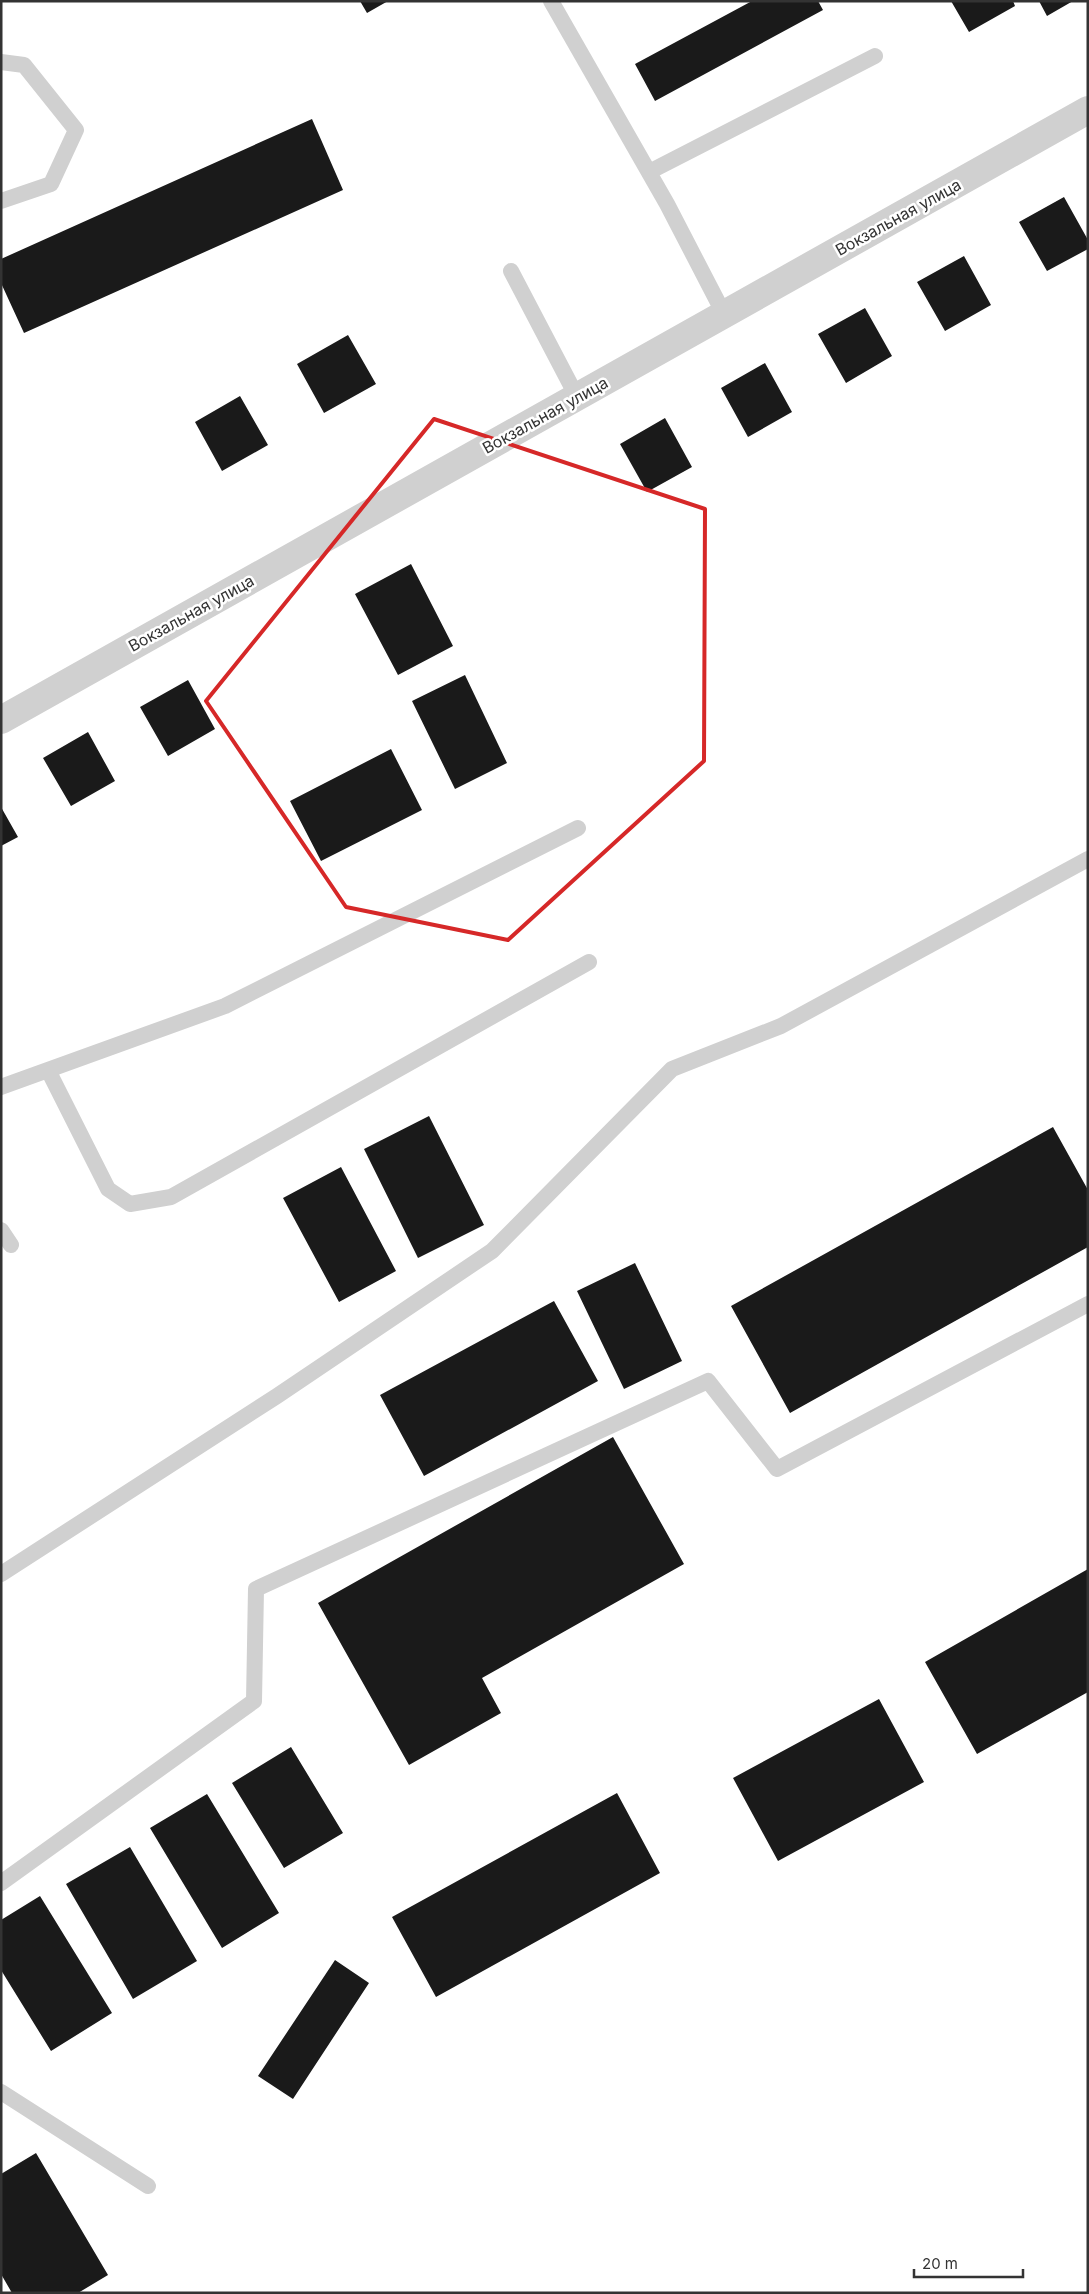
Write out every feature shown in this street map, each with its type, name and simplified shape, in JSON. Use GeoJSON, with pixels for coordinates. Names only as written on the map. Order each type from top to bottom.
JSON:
{"type":"FeatureCollection","features":[{"type":"Feature","properties":{"kind":"street","name":"Вокзальная улица"},"geometry":{"type":"LineString","coordinates":[[1,720],[1088,110]]}},
{"type":"Feature","properties":{"kind":"lane"},"geometry":{"type":"LineString","coordinates":[[551,1],[649,172],[724,314]]}},
{"type":"Feature","properties":{"kind":"lane"},"geometry":{"type":"LineString","coordinates":[[649,172],[875,56]]}},
{"type":"Feature","properties":{"kind":"lane"},"geometry":{"type":"LineString","coordinates":[[1,62],[24,65],[76,130],[51,184],[1,201]]}},
{"type":"Feature","properties":{"kind":"lane"},"geometry":{"type":"LineString","coordinates":[[511,271],[577,397]]}},
{"type":"Feature","properties":{"kind":"lane"},"geometry":{"type":"LineString","coordinates":[[1,1087],[225,1006],[578,828]]}},
{"type":"Feature","properties":{"kind":"lane"},"geometry":{"type":"LineString","coordinates":[[1,1574],[277,1396],[492,1251],[672,1069],[782,1026],[1088,859]]}},
{"type":"Feature","properties":{"kind":"lane"},"geometry":{"type":"LineString","coordinates":[[48,1070],[108,1189],[130,1204],[171,1198],[589,962]]}},
{"type":"Feature","properties":{"kind":"lane"},"geometry":{"type":"LineString","coordinates":[[1,1230],[11,1245]]}},
{"type":"Feature","properties":{"kind":"lane"},"geometry":{"type":"LineString","coordinates":[[1,1883],[254,1701],[256,1589],[708,1381],[777,1468],[1088,1304]]}},
{"type":"Feature","properties":{"kind":"lane"},"geometry":{"type":"LineString","coordinates":[[1,2092],[148,2186]]}},
{"type":"Feature","properties":{"kind":"highlighted area"},"geometry":{"type":"Polygon","coordinates":[[[434,419],[705,509],[704,761],[508,940],[346,907],[206,701],[434,419]]]}},
{"type":"Feature","properties":{"kind":"building"},"geometry":{"type":"Polygon","coordinates":[[[360,1],[388,1],[367,13],[360,1]]]}},
{"type":"Feature","properties":{"kind":"building"},"geometry":{"type":"Polygon","coordinates":[[[752,1],[818,1],[823,10],[655,101],[635,64],[752,1]]]}},
{"type":"Feature","properties":{"kind":"building"},"geometry":{"type":"Polygon","coordinates":[[[951,1],[1013,1],[1015,6],[969,32],[951,1]]]}},
{"type":"Feature","properties":{"kind":"building"},"geometry":{"type":"Polygon","coordinates":[[[1039,1],[1073,1],[1047,16],[1039,1]]]}},
{"type":"Feature","properties":{"kind":"building"},"geometry":{"type":"Polygon","coordinates":[[[312,119],[343,190],[24,333],[1,283],[1,259],[312,119]]]}},
{"type":"Feature","properties":{"kind":"building"},"geometry":{"type":"Polygon","coordinates":[[[1064,197],[1088,240],[1088,249],[1047,271],[1019,222],[1064,197]]]}},
{"type":"Feature","properties":{"kind":"building"},"geometry":{"type":"Polygon","coordinates":[[[964,256],[991,305],[945,331],[917,282],[964,256]]]}},
{"type":"Feature","properties":{"kind":"building"},"geometry":{"type":"Polygon","coordinates":[[[865,308],[892,356],[846,383],[818,334],[865,308]]]}},
{"type":"Feature","properties":{"kind":"building"},"geometry":{"type":"Polygon","coordinates":[[[348,335],[376,384],[324,413],[297,364],[348,335]]]}},
{"type":"Feature","properties":{"kind":"building"},"geometry":{"type":"Polygon","coordinates":[[[765,363],[792,412],[748,437],[721,388],[765,363]]]}},
{"type":"Feature","properties":{"kind":"building"},"geometry":{"type":"Polygon","coordinates":[[[240,396],[268,445],[222,471],[195,422],[240,396]]]}},
{"type":"Feature","properties":{"kind":"building"},"geometry":{"type":"Polygon","coordinates":[[[665,418],[692,467],[647,492],[620,444],[665,418]]]}},
{"type":"Feature","properties":{"kind":"building"},"geometry":{"type":"Polygon","coordinates":[[[411,564],[453,646],[398,675],[355,594],[411,564]]]}},
{"type":"Feature","properties":{"kind":"building"},"geometry":{"type":"Polygon","coordinates":[[[465,675],[507,763],[455,789],[412,701],[465,675]]]}},
{"type":"Feature","properties":{"kind":"building"},"geometry":{"type":"Polygon","coordinates":[[[188,680],[215,729],[168,756],[140,707],[188,680]]]}},
{"type":"Feature","properties":{"kind":"building"},"geometry":{"type":"Polygon","coordinates":[[[88,732],[115,781],[71,806],[43,758],[88,732]]]}},
{"type":"Feature","properties":{"kind":"building"},"geometry":{"type":"Polygon","coordinates":[[[391,749],[422,810],[321,861],[290,801],[391,749]]]}},
{"type":"Feature","properties":{"kind":"building"},"geometry":{"type":"Polygon","coordinates":[[[1,807],[18,837],[1,846],[1,807]]]}},
{"type":"Feature","properties":{"kind":"building"},"geometry":{"type":"Polygon","coordinates":[[[429,1116],[484,1225],[418,1258],[364,1149],[429,1116]]]}},
{"type":"Feature","properties":{"kind":"building"},"geometry":{"type":"Polygon","coordinates":[[[1053,1127],[1088,1190],[1088,1247],[790,1413],[731,1306],[1053,1127]]]}},
{"type":"Feature","properties":{"kind":"building"},"geometry":{"type":"Polygon","coordinates":[[[341,1167],[396,1271],[339,1302],[283,1198],[341,1167]]]}},
{"type":"Feature","properties":{"kind":"building"},"geometry":{"type":"Polygon","coordinates":[[[635,1263],[682,1361],[624,1389],[577,1291],[635,1263]]]}},
{"type":"Feature","properties":{"kind":"building"},"geometry":{"type":"Polygon","coordinates":[[[554,1301],[598,1381],[424,1476],[380,1395],[554,1301]]]}},
{"type":"Feature","properties":{"kind":"building"},"geometry":{"type":"Polygon","coordinates":[[[613,1437],[684,1564],[482,1678],[501,1713],[409,1765],[318,1603],[613,1437]]]}},
{"type":"Feature","properties":{"kind":"building"},"geometry":{"type":"Polygon","coordinates":[[[1088,1569],[1088,1692],[977,1754],[925,1662],[1088,1569]]]}},
{"type":"Feature","properties":{"kind":"building"},"geometry":{"type":"Polygon","coordinates":[[[879,1699],[924,1782],[778,1861],[733,1778],[879,1699]]]}},
{"type":"Feature","properties":{"kind":"building"},"geometry":{"type":"Polygon","coordinates":[[[291,1747],[343,1833],[284,1868],[232,1783],[291,1747]]]}},
{"type":"Feature","properties":{"kind":"building"},"geometry":{"type":"Polygon","coordinates":[[[617,1793],[660,1873],[436,1997],[392,1917],[617,1793]]]}},
{"type":"Feature","properties":{"kind":"building"},"geometry":{"type":"Polygon","coordinates":[[[207,1794],[279,1913],[222,1948],[150,1828],[207,1794]]]}},
{"type":"Feature","properties":{"kind":"building"},"geometry":{"type":"Polygon","coordinates":[[[130,1847],[197,1961],[133,1999],[66,1884],[130,1847]]]}},
{"type":"Feature","properties":{"kind":"building"},"geometry":{"type":"Polygon","coordinates":[[[40,1896],[112,2013],[51,2051],[1,1970],[1,1920],[40,1896]]]}},
{"type":"Feature","properties":{"kind":"building"},"geometry":{"type":"Polygon","coordinates":[[[335,1960],[369,1983],[293,2099],[258,2076],[335,1960]]]}},
{"type":"Feature","properties":{"kind":"building"},"geometry":{"type":"Polygon","coordinates":[[[36,2153],[108,2275],[78,2293],[12,2293],[1,2274],[1,2174],[36,2153]]]}}]}
